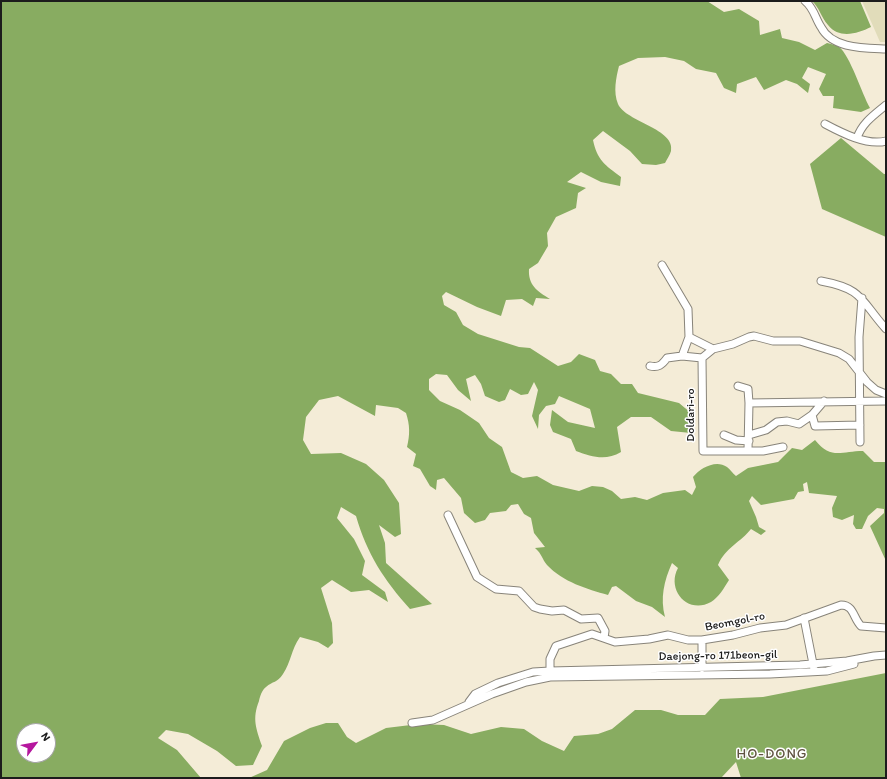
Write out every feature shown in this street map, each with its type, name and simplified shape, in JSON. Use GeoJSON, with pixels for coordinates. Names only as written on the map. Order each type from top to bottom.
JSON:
{"type":"FeatureCollection","features":[{"type":"Feature","properties":{"kind":"street"},"geometry":{"type":"LineString","coordinates":[[805,1],[811,6],[821,29],[830,38],[862,48],[886,49]]}},
{"type":"Feature","properties":{"kind":"street"},"geometry":{"type":"LineString","coordinates":[[857,138],[860,129],[867,120],[886,105]]}},
{"type":"Feature","properties":{"kind":"street"},"geometry":{"type":"LineString","coordinates":[[825,124],[857,138],[875,142],[886,141]]}},
{"type":"Feature","properties":{"kind":"street"},"geometry":{"type":"LineString","coordinates":[[662,265],[688,309],[689,337],[682,356]]}},
{"type":"Feature","properties":{"kind":"street"},"geometry":{"type":"LineString","coordinates":[[821,281],[850,288],[862,298],[886,329]]}},
{"type":"Feature","properties":{"kind":"street"},"geometry":{"type":"LineString","coordinates":[[860,442],[861,374],[859,337],[862,298]]}},
{"type":"Feature","properties":{"kind":"street"},"geometry":{"type":"LineString","coordinates":[[650,366],[655,367],[662,365],[664,357],[682,356],[702,358],[713,349],[733,344],[754,336],[773,341],[800,341],[849,359],[876,390],[886,394]]}},
{"type":"Feature","properties":{"kind":"street"},"geometry":{"type":"LineString","coordinates":[[689,337],[713,349]]}},
{"type":"Feature","properties":{"kind":"street","name":"Doldari-ro"},"geometry":{"type":"LineString","coordinates":[[702,358],[703,451],[763,451],[783,447]]}},
{"type":"Feature","properties":{"kind":"street"},"geometry":{"type":"LineString","coordinates":[[738,386],[748,389],[748,450]]}},
{"type":"Feature","properties":{"kind":"street"},"geometry":{"type":"LineString","coordinates":[[749,403],[860,400],[886,401]]}},
{"type":"Feature","properties":{"kind":"street"},"geometry":{"type":"LineString","coordinates":[[724,435],[736,440],[749,438],[766,430],[776,422],[787,421],[799,424],[812,414],[824,401]]}},
{"type":"Feature","properties":{"kind":"street"},"geometry":{"type":"LineString","coordinates":[[812,414],[815,426],[860,426]]}},
{"type":"Feature","properties":{"kind":"street"},"geometry":{"type":"LineString","coordinates":[[448,515],[477,577],[496,589],[519,591],[534,607],[552,611],[561,609],[581,619],[598,618],[605,631],[604,638]]}},
{"type":"Feature","properties":{"kind":"street","name":"Beomgol-ro"},"geometry":{"type":"LineString","coordinates":[[550,674],[550,659],[556,646],[587,634],[599,635],[615,642],[649,639],[668,635],[688,640],[702,640],[733,635],[760,628],[781,626],[828,608],[845,605],[851,608],[861,626],[886,628]]}},
{"type":"Feature","properties":{"kind":"street"},"geometry":{"type":"LineString","coordinates":[[550,674],[814,668],[804,618]]}},
{"type":"Feature","properties":{"kind":"street"},"geometry":{"type":"LineString","coordinates":[[702,640],[702,668]]}},
{"type":"Feature","properties":{"kind":"street","name":"Daejong-ro 171beon-gil"},"geometry":{"type":"LineString","coordinates":[[412,723],[432,720],[469,703],[475,694],[498,683],[533,672],[550,674],[702,668],[814,668],[874,656],[886,657]]}},
{"type":"Feature","properties":{"kind":"shaded area"},"geometry":{"type":"Polygon","coordinates":[[[862,1],[886,1],[886,42],[880,42],[862,1]]]}},
{"type":"Feature","properties":{"kind":"green space"},"geometry":{"type":"Polygon","coordinates":[[[1,1],[707,1],[724,12],[739,9],[759,21],[760,35],[780,29],[782,38],[799,42],[815,50],[827,43],[838,46],[843,51],[852,66],[870,108],[861,112],[833,108],[834,96],[823,96],[819,89],[826,74],[808,67],[802,78],[810,84],[808,93],[797,84],[786,80],[764,90],[756,77],[737,84],[736,93],[724,88],[716,73],[696,69],[684,61],[665,57],[638,58],[619,66],[615,90],[618,104],[630,116],[659,131],[666,137],[670,143],[671,151],[665,163],[656,165],[642,164],[630,151],[603,131],[593,140],[595,147],[602,162],[621,177],[620,186],[601,182],[581,172],[567,182],[586,188],[578,193],[576,208],[556,217],[547,233],[548,246],[538,263],[529,269],[530,279],[534,287],[550,299],[536,298],[533,306],[522,299],[506,300],[501,316],[477,307],[446,292],[442,296],[444,305],[456,312],[463,325],[478,334],[519,347],[530,348],[558,366],[571,362],[579,354],[595,360],[600,371],[611,374],[621,384],[632,384],[638,393],[679,403],[691,413],[694,427],[691,433],[671,431],[651,417],[631,417],[617,427],[621,452],[615,455],[599,457],[576,451],[571,439],[553,432],[550,425],[552,410],[568,422],[595,428],[590,409],[559,396],[555,404],[546,406],[539,415],[538,429],[532,416],[538,390],[534,382],[528,394],[521,395],[510,389],[505,400],[499,402],[485,396],[481,384],[475,375],[466,379],[471,401],[458,390],[447,375],[436,374],[429,379],[429,390],[440,401],[460,410],[479,423],[489,438],[502,447],[511,472],[523,478],[537,476],[553,485],[579,491],[592,486],[603,487],[612,491],[621,499],[635,497],[647,500],[663,493],[685,490],[692,495],[696,487],[693,477],[708,466],[713,464],[723,465],[736,476],[748,468],[778,462],[792,448],[802,450],[815,440],[826,450],[831,452],[842,453],[863,451],[874,462],[886,462],[886,561],[870,526],[884,513],[884,509],[877,508],[868,516],[862,529],[856,529],[853,524],[854,515],[842,520],[833,517],[832,508],[837,496],[809,493],[807,482],[803,484],[804,491],[798,492],[794,499],[761,505],[752,496],[749,501],[759,527],[766,531],[761,535],[751,529],[721,559],[718,565],[729,580],[719,595],[711,602],[702,605],[694,605],[687,603],[681,598],[677,592],[675,584],[675,576],[678,568],[672,563],[667,576],[663,596],[665,617],[652,607],[636,601],[616,586],[612,587],[608,595],[576,584],[553,571],[535,548],[545,547],[534,533],[531,518],[524,514],[518,504],[511,505],[506,511],[490,513],[485,520],[475,523],[464,513],[461,498],[444,478],[437,480],[436,490],[430,486],[420,469],[413,466],[416,454],[407,447],[409,430],[406,413],[398,408],[376,405],[375,416],[338,396],[319,400],[306,417],[303,440],[311,454],[341,453],[366,464],[384,480],[399,503],[401,534],[395,537],[379,525],[385,543],[386,563],[432,604],[410,609],[392,588],[377,566],[365,542],[356,516],[341,507],[337,518],[354,539],[365,561],[362,575],[385,592],[388,602],[369,590],[351,592],[332,580],[321,588],[332,623],[333,643],[328,648],[318,642],[300,637],[283,674],[279,679],[268,685],[263,690],[255,718],[262,746],[253,765],[236,766],[217,751],[188,734],[166,730],[158,738],[177,750],[201,778],[1,778],[1,1]]]}},
{"type":"Feature","properties":{"kind":"green space"},"geometry":{"type":"Polygon","coordinates":[[[812,1],[860,1],[871,27],[860,32],[848,34],[837,32],[828,25],[812,1]]]}},
{"type":"Feature","properties":{"kind":"green space"},"geometry":{"type":"Polygon","coordinates":[[[841,138],[884,174],[886,174],[886,237],[822,209],[810,164],[841,138]]]}},
{"type":"Feature","properties":{"kind":"green space"},"geometry":{"type":"Polygon","coordinates":[[[886,673],[886,778],[741,778],[736,762],[721,778],[249,778],[267,770],[284,741],[310,728],[326,723],[338,723],[347,737],[356,743],[386,728],[419,724],[444,725],[471,734],[501,727],[524,729],[542,741],[564,751],[574,736],[598,734],[612,729],[635,710],[661,710],[678,715],[705,715],[720,699],[763,697],[886,673]]]}},
{"type":"Feature","properties":{"kind":"district","name":"HO-DONG"},"geometry":{"type":"Point","coordinates":[772,754]}}]}
